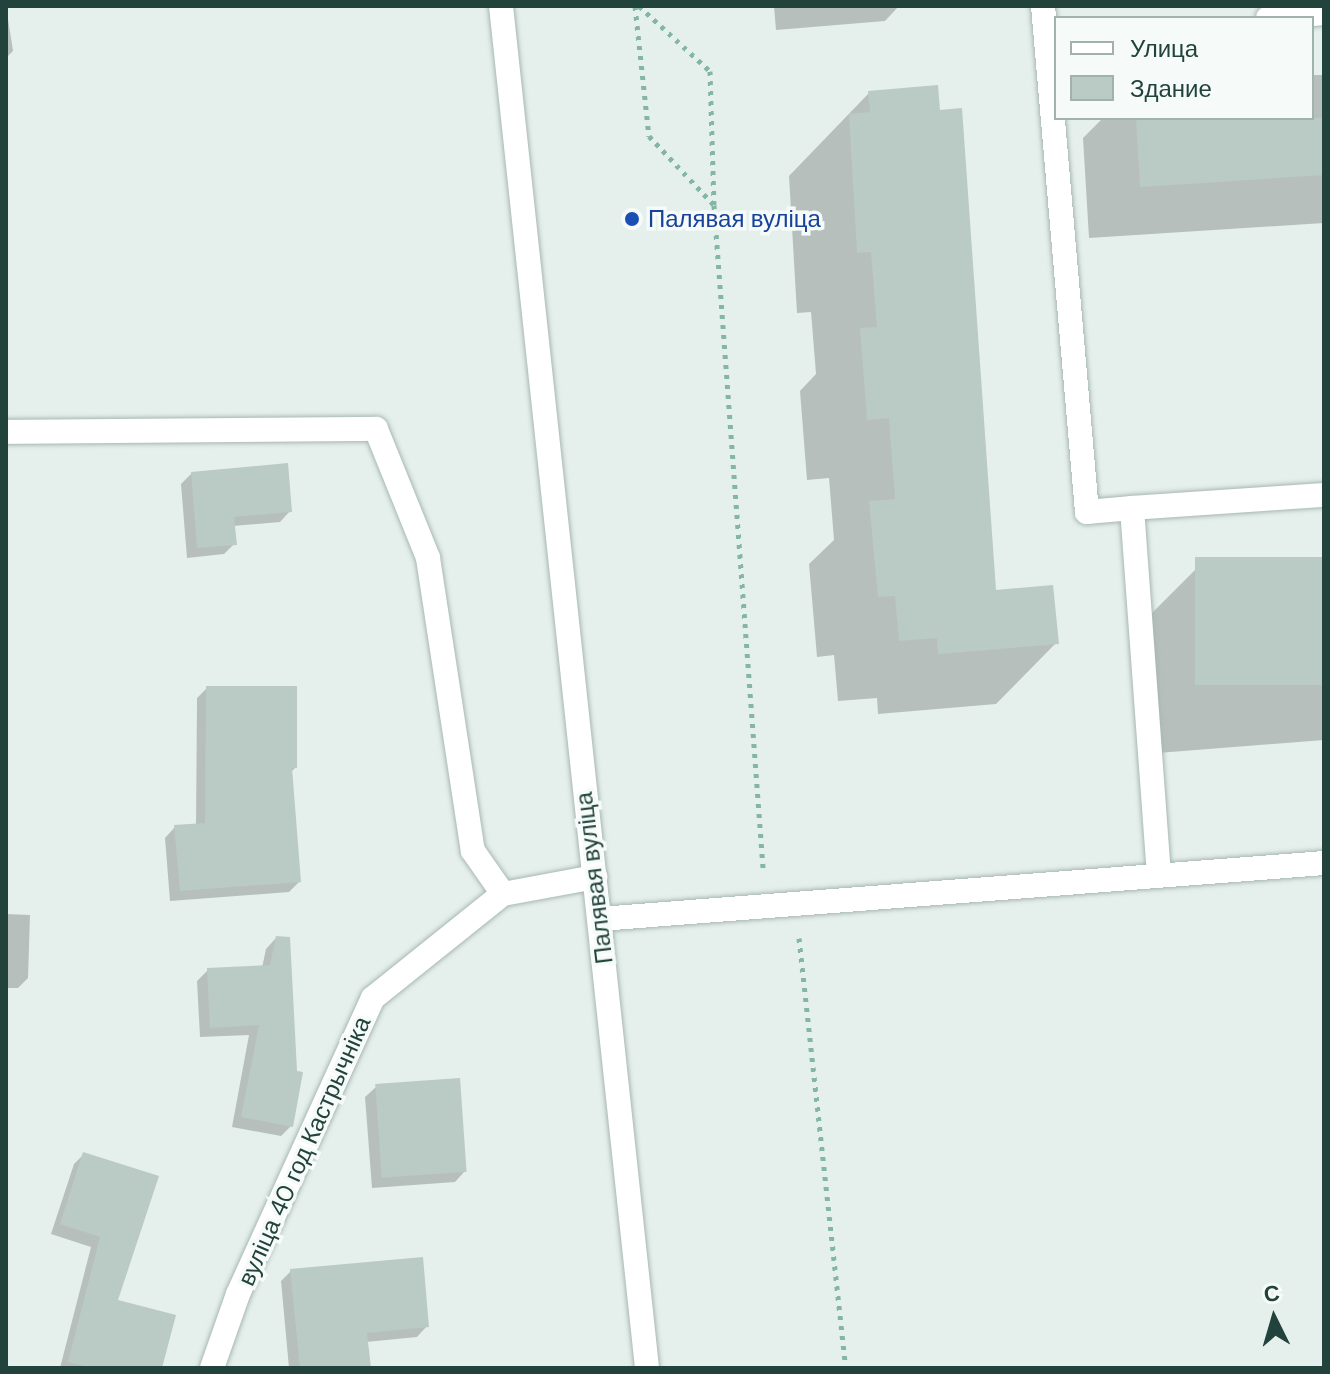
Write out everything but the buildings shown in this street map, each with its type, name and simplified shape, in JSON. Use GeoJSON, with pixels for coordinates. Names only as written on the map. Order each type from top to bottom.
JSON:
{"type":"FeatureCollection","features":[{"type":"Feature","properties":{"kind":"street","name":"Палявая вуліца"},"geometry":{"type":"LineString","coordinates":[[501,6],[647,1368]]}},
{"type":"Feature","properties":{"kind":"street"},"geometry":{"type":"LineString","coordinates":[[1043,6],[1051,36],[1054,76]]}},
{"type":"Feature","properties":{"kind":"street"},"geometry":{"type":"LineString","coordinates":[[1290,16],[1324,13]]}},
{"type":"Feature","properties":{"kind":"street"},"geometry":{"type":"LineString","coordinates":[[1057,120],[1087,512],[1324,495]]}},
{"type":"Feature","properties":{"kind":"street"},"geometry":{"type":"LineString","coordinates":[[6,432],[376,429],[428,558],[473,851],[503,894]]}},
{"type":"Feature","properties":{"kind":"street"},"geometry":{"type":"LineString","coordinates":[[1132,508],[1159,874]]}},
{"type":"Feature","properties":{"kind":"street"},"geometry":{"type":"LineString","coordinates":[[600,919],[1324,863]]}},
{"type":"Feature","properties":{"kind":"street","name":"вуліца 40 год Кастрычніка"},"geometry":{"type":"LineString","coordinates":[[212,1368],[238,1294],[373,998],[503,894],[595,877]]}},
{"type":"Feature","properties":{"kind":"path"},"geometry":{"type":"LineString","coordinates":[[637,6],[710,71],[714,205],[766,907]]}},
{"type":"Feature","properties":{"kind":"path"},"geometry":{"type":"LineString","coordinates":[[637,6],[649,136],[714,205]]}},
{"type":"Feature","properties":{"kind":"path"},"geometry":{"type":"LineString","coordinates":[[796,905],[846,1368]]}},
{"type":"Feature","properties":{"kind":"place","name":"Палявая вуліца"},"geometry":{"type":"Point","coordinates":[632,219]}}]}
